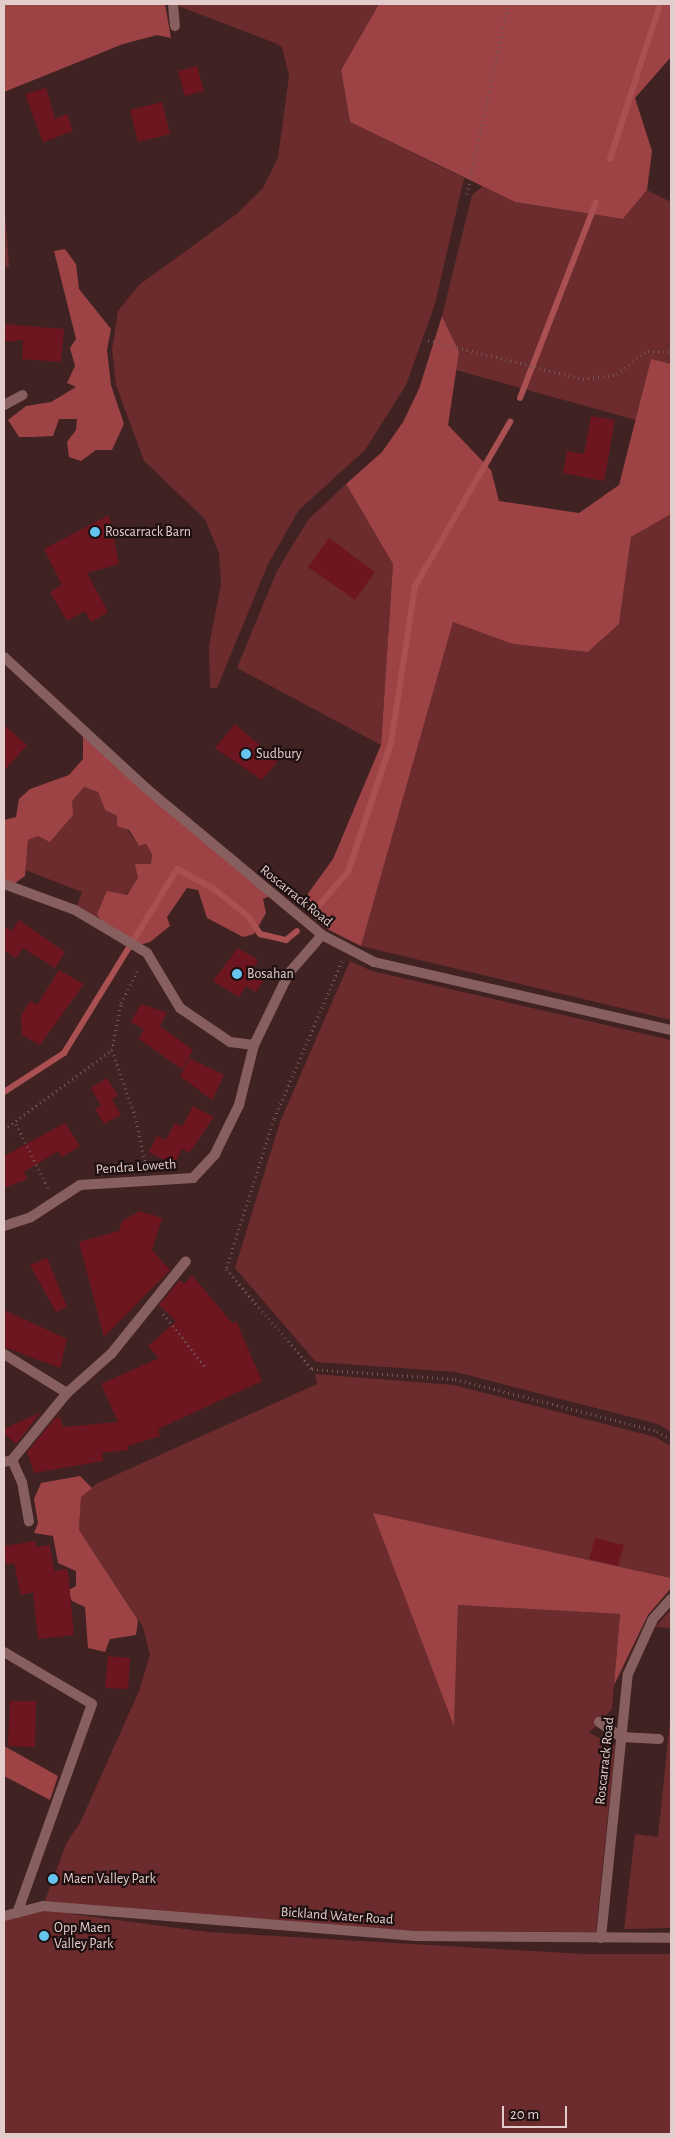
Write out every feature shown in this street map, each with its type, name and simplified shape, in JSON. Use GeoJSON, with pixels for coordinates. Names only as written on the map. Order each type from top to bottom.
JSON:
{"type":"FeatureCollection","features":[{"type":"Feature","properties":{"kind":"street"},"geometry":{"type":"LineString","coordinates":[[173,4],[175,26]]}},
{"type":"Feature","properties":{"kind":"street"},"geometry":{"type":"LineString","coordinates":[[4,404],[23,395]]}},
{"type":"Feature","properties":{"kind":"street","name":"Roscarrack Road"},"geometry":{"type":"LineString","coordinates":[[4,657],[147,789],[322,935],[347,949],[374,962],[671,1030]]}},
{"type":"Feature","properties":{"kind":"street"},"geometry":{"type":"LineString","coordinates":[[4,884],[75,910],[123,937],[144,951],[180,1008],[230,1042],[254,1045]]}},
{"type":"Feature","properties":{"kind":"street","name":"Pendra Loweth"},"geometry":{"type":"LineString","coordinates":[[4,1226],[31,1217],[80,1185],[151,1178],[193,1178],[216,1154],[239,1106],[254,1045],[289,974],[322,935]]}},
{"type":"Feature","properties":{"kind":"street"},"geometry":{"type":"LineString","coordinates":[[29,1521],[22,1482],[8,1461],[68,1393],[111,1354],[153,1299],[186,1261]]}},
{"type":"Feature","properties":{"kind":"street"},"geometry":{"type":"LineString","coordinates":[[4,1354],[68,1393]]}},
{"type":"Feature","properties":{"kind":"street","name":"Roscarrack Road"},"geometry":{"type":"LineString","coordinates":[[601,1938],[628,1674],[653,1619],[671,1599]]}},
{"type":"Feature","properties":{"kind":"street"},"geometry":{"type":"LineString","coordinates":[[4,1652],[92,1704],[17,1913]]}},
{"type":"Feature","properties":{"kind":"street"},"geometry":{"type":"LineString","coordinates":[[599,1722],[621,1737],[659,1738]]}},
{"type":"Feature","properties":{"kind":"street","name":"Bickland Water Road"},"geometry":{"type":"LineString","coordinates":[[4,1916],[43,1906],[416,1936],[671,1938]]}},
{"type":"Feature","properties":{"kind":"path"},"geometry":{"type":"LineString","coordinates":[[467,194],[508,4]]}},
{"type":"Feature","properties":{"kind":"path"},"geometry":{"type":"LineString","coordinates":[[428,340],[551,372],[602,378],[617,374],[648,351],[671,352]]}},
{"type":"Feature","properties":{"kind":"path"},"geometry":{"type":"LineString","coordinates":[[347,949],[274,1119],[226,1269],[312,1369],[455,1379],[657,1431],[671,1439]]}},
{"type":"Feature","properties":{"kind":"path"},"geometry":{"type":"LineString","coordinates":[[144,951],[121,1003],[112,1050],[151,1178]]}},
{"type":"Feature","properties":{"kind":"path"},"geometry":{"type":"LineString","coordinates":[[4,1130],[16,1124],[112,1050]]}},
{"type":"Feature","properties":{"kind":"path"},"geometry":{"type":"LineString","coordinates":[[16,1124],[55,1201]]}},
{"type":"Feature","properties":{"kind":"path"},"geometry":{"type":"LineString","coordinates":[[153,1299],[205,1366]]}},
{"type":"Feature","properties":{"kind":"shaded area"},"geometry":{"type":"Polygon","coordinates":[[[4,4],[165,4],[171,38],[157,35],[123,44],[4,92],[4,4]]]}},
{"type":"Feature","properties":{"kind":"shaded area"},"geometry":{"type":"Polygon","coordinates":[[[173,4],[379,4],[341,70],[350,122],[464,178],[435,304],[406,385],[365,450],[299,510],[268,564],[217,688],[210,688],[209,646],[221,584],[219,553],[205,519],[144,461],[116,385],[112,350],[118,311],[139,285],[238,213],[263,188],[278,158],[289,76],[282,47],[173,4]]]}},
{"type":"Feature","properties":{"kind":"shaded area"},"geometry":{"type":"Polygon","coordinates":[[[379,4],[671,4],[671,57],[635,98],[652,151],[647,190],[623,219],[515,202],[350,122],[341,70],[379,4]]]}},
{"type":"Feature","properties":{"kind":"shaded area"},"geometry":{"type":"Polygon","coordinates":[[[483,186],[515,202],[623,219],[647,190],[671,202],[671,364],[651,360],[636,420],[456,370],[459,352],[442,316],[472,195],[483,186]]]}},
{"type":"Feature","properties":{"kind":"shaded area"},"geometry":{"type":"Polygon","coordinates":[[[4,199],[9,266],[4,269],[4,199]]]}},
{"type":"Feature","properties":{"kind":"shaded area"},"geometry":{"type":"Polygon","coordinates":[[[65,249],[76,264],[79,289],[111,329],[107,350],[111,385],[124,424],[112,450],[96,450],[81,461],[69,457],[67,442],[76,430],[77,419],[59,419],[53,436],[33,437],[19,437],[8,420],[26,406],[51,402],[76,387],[67,383],[75,366],[70,348],[76,339],[54,251],[65,249]]]}},
{"type":"Feature","properties":{"kind":"shaded area"},"geometry":{"type":"Polygon","coordinates":[[[442,316],[459,352],[448,425],[491,470],[499,501],[579,513],[619,485],[651,359],[671,364],[671,514],[631,537],[619,624],[588,652],[513,644],[453,622],[361,946],[327,929],[299,906],[333,859],[381,745],[393,564],[346,484],[382,452],[403,422],[419,389],[442,316]]]}},
{"type":"Feature","properties":{"kind":"shaded area"},"geometry":{"type":"Polygon","coordinates":[[[346,484],[393,564],[381,745],[237,668],[277,571],[308,520],[346,484]]]}},
{"type":"Feature","properties":{"kind":"shaded area"},"geometry":{"type":"Polygon","coordinates":[[[671,514],[671,1020],[361,946],[453,621],[513,644],[588,652],[619,624],[631,536],[671,514]]]}},
{"type":"Feature","properties":{"kind":"shaded area"},"geometry":{"type":"Polygon","coordinates":[[[83,734],[270,896],[263,899],[266,913],[254,934],[243,937],[207,918],[198,890],[187,888],[167,917],[170,926],[150,942],[140,945],[103,923],[97,914],[107,891],[127,895],[138,878],[135,864],[151,864],[152,854],[146,844],[139,846],[129,830],[117,826],[117,816],[105,810],[98,792],[84,787],[72,801],[73,815],[50,842],[38,836],[28,840],[25,876],[14,884],[4,881],[4,820],[16,817],[19,799],[30,789],[69,775],[83,759],[83,734]]]}},
{"type":"Feature","properties":{"kind":"shaded area"},"geometry":{"type":"Polygon","coordinates":[[[84,787],[98,792],[105,810],[117,816],[139,846],[146,844],[152,854],[151,864],[103,923],[76,909],[82,892],[25,870],[28,840],[38,836],[84,787]]]}},
{"type":"Feature","properties":{"kind":"shaded area"},"geometry":{"type":"Polygon","coordinates":[[[350,961],[372,971],[671,1040],[671,1432],[658,1424],[456,1372],[316,1362],[235,1268],[280,1122],[350,961]]]}},
{"type":"Feature","properties":{"kind":"shaded area"},"geometry":{"type":"Polygon","coordinates":[[[315,1374],[454,1385],[655,1437],[671,1446],[671,1578],[374,1514],[454,1724],[458,1605],[620,1614],[612,1709],[589,1733],[615,1745],[596,1932],[416,1931],[44,1903],[67,1842],[80,1823],[139,1691],[150,1655],[143,1627],[79,1530],[81,1497],[96,1484],[317,1384],[315,1374]]]}},
{"type":"Feature","properties":{"kind":"shaded area"},"geometry":{"type":"Polygon","coordinates":[[[80,1476],[92,1488],[81,1497],[79,1530],[138,1620],[136,1635],[110,1639],[105,1652],[88,1648],[85,1607],[72,1601],[67,1591],[76,1586],[76,1571],[58,1563],[53,1536],[34,1533],[38,1523],[34,1499],[41,1483],[80,1476]]]}},
{"type":"Feature","properties":{"kind":"shaded area"},"geometry":{"type":"Polygon","coordinates":[[[373,1513],[671,1578],[671,1588],[648,1615],[614,1685],[620,1614],[458,1605],[454,1726],[373,1513]]]}},
{"type":"Feature","properties":{"kind":"shaded area"},"geometry":{"type":"Polygon","coordinates":[[[671,1610],[671,1628],[655,1627],[671,1610]]]}},
{"type":"Feature","properties":{"kind":"shaded area"},"geometry":{"type":"Polygon","coordinates":[[[671,1711],[671,1928],[624,1929],[635,1834],[658,1837],[671,1711]]]}},
{"type":"Feature","properties":{"kind":"shaded area"},"geometry":{"type":"Polygon","coordinates":[[[4,1746],[58,1776],[50,1800],[4,1776],[4,1746]]]}},
{"type":"Feature","properties":{"kind":"shaded area"},"geometry":{"type":"Polygon","coordinates":[[[70,1908],[71,1914],[208,1932],[584,1954],[671,1954],[671,2134],[4,2134],[4,1916],[70,1908]]]}},
{"type":"Feature","properties":{"kind":"building"},"geometry":{"type":"Polygon","coordinates":[[[197,66],[204,91],[185,96],[178,71],[197,66]]]}},
{"type":"Feature","properties":{"kind":"building"},"geometry":{"type":"Polygon","coordinates":[[[46,88],[55,119],[67,114],[73,131],[43,142],[25,94],[46,88]]]}},
{"type":"Feature","properties":{"kind":"building"},"geometry":{"type":"Polygon","coordinates":[[[162,102],[170,134],[138,142],[130,110],[162,102]]]}},
{"type":"Feature","properties":{"kind":"building"},"geometry":{"type":"Polygon","coordinates":[[[4,324],[64,329],[61,362],[22,359],[23,340],[4,342],[4,324]]]}},
{"type":"Feature","properties":{"kind":"building"},"geometry":{"type":"Polygon","coordinates":[[[591,416],[615,420],[604,481],[563,473],[567,451],[584,454],[591,416]]]}},
{"type":"Feature","properties":{"kind":"building"},"geometry":{"type":"Polygon","coordinates":[[[109,515],[119,564],[87,573],[108,612],[91,622],[85,611],[67,621],[50,592],[62,585],[44,549],[109,515]]]}},
{"type":"Feature","properties":{"kind":"building"},"geometry":{"type":"Polygon","coordinates":[[[329,538],[375,572],[355,600],[308,567],[329,538]]]}},
{"type":"Feature","properties":{"kind":"building","name":"Sudbury"},"geometry":{"type":"Polygon","coordinates":[[[235,724],[278,761],[262,780],[215,748],[235,724]]]}},
{"type":"Feature","properties":{"kind":"building"},"geometry":{"type":"Polygon","coordinates":[[[4,725],[27,745],[4,771],[4,725]]]}},
{"type":"Feature","properties":{"kind":"building"},"geometry":{"type":"Polygon","coordinates":[[[19,920],[65,952],[55,968],[23,948],[16,958],[4,950],[4,926],[12,931],[19,920]]]}},
{"type":"Feature","properties":{"kind":"building","name":"Bosahan"},"geometry":{"type":"Polygon","coordinates":[[[238,948],[258,960],[252,970],[265,978],[256,992],[246,986],[239,997],[213,981],[238,948]]]}},
{"type":"Feature","properties":{"kind":"building"},"geometry":{"type":"Polygon","coordinates":[[[59,970],[84,984],[40,1045],[22,1035],[21,1016],[30,1001],[37,1005],[59,970]]]}},
{"type":"Feature","properties":{"kind":"building"},"geometry":{"type":"Polygon","coordinates":[[[141,1004],[167,1013],[157,1031],[160,1026],[193,1050],[182,1069],[139,1039],[144,1029],[131,1022],[141,1004]]]}},
{"type":"Feature","properties":{"kind":"building"},"geometry":{"type":"Polygon","coordinates":[[[189,1058],[224,1075],[212,1100],[180,1076],[189,1058]]]}},
{"type":"Feature","properties":{"kind":"building"},"geometry":{"type":"Polygon","coordinates":[[[107,1078],[118,1096],[112,1099],[121,1115],[104,1124],[95,1109],[101,1106],[91,1088],[107,1078]]]}},
{"type":"Feature","properties":{"kind":"building"},"geometry":{"type":"Polygon","coordinates":[[[193,1106],[214,1117],[189,1153],[182,1149],[174,1165],[149,1152],[157,1136],[166,1140],[175,1123],[182,1127],[193,1106]]]}},
{"type":"Feature","properties":{"kind":"building"},"geometry":{"type":"Polygon","coordinates":[[[65,1123],[80,1146],[62,1157],[58,1151],[24,1172],[27,1179],[4,1188],[4,1156],[65,1123]]]}},
{"type":"Feature","properties":{"kind":"building"},"geometry":{"type":"Polygon","coordinates":[[[140,1211],[162,1218],[152,1250],[170,1270],[104,1337],[79,1242],[119,1231],[122,1221],[140,1211]]]}},
{"type":"Feature","properties":{"kind":"building"},"geometry":{"type":"Polygon","coordinates":[[[47,1258],[67,1307],[56,1312],[30,1265],[47,1258]]]}},
{"type":"Feature","properties":{"kind":"building"},"geometry":{"type":"Polygon","coordinates":[[[192,1275],[233,1324],[236,1321],[262,1381],[158,1429],[160,1436],[128,1446],[128,1450],[102,1453],[103,1461],[34,1473],[27,1452],[55,1418],[60,1417],[63,1427],[118,1422],[101,1384],[159,1358],[148,1346],[176,1321],[159,1305],[180,1280],[184,1284],[192,1275]]]}},
{"type":"Feature","properties":{"kind":"building"},"geometry":{"type":"Polygon","coordinates":[[[4,1310],[67,1339],[60,1368],[4,1347],[4,1310]]]}},
{"type":"Feature","properties":{"kind":"building"},"geometry":{"type":"Polygon","coordinates":[[[41,1412],[16,1444],[4,1433],[4,1429],[41,1412]]]}},
{"type":"Feature","properties":{"kind":"building"},"geometry":{"type":"Polygon","coordinates":[[[595,1538],[624,1545],[618,1566],[589,1559],[595,1538]]]}},
{"type":"Feature","properties":{"kind":"building"},"geometry":{"type":"Polygon","coordinates":[[[35,1541],[36,1547],[50,1545],[54,1571],[66,1569],[68,1572],[74,1635],[38,1639],[33,1592],[21,1595],[14,1563],[6,1565],[4,1546],[35,1541]]]}},
{"type":"Feature","properties":{"kind":"building"},"geometry":{"type":"Polygon","coordinates":[[[108,1656],[130,1658],[128,1689],[105,1688],[108,1656]]]}},
{"type":"Feature","properties":{"kind":"building"},"geometry":{"type":"Polygon","coordinates":[[[10,1701],[36,1701],[35,1747],[8,1746],[10,1701]]]}},
{"type":"Feature","properties":{"kind":"waterway"},"geometry":{"type":"LineString","coordinates":[[610,159],[660,4]]}},
{"type":"Feature","properties":{"kind":"waterway"},"geometry":{"type":"LineString","coordinates":[[520,398],[596,202]]}},
{"type":"Feature","properties":{"kind":"waterway"},"geometry":{"type":"LineString","coordinates":[[313,912],[348,872],[391,743],[415,586],[510,422]]}},
{"type":"Feature","properties":{"kind":"waterway"},"geometry":{"type":"LineString","coordinates":[[4,1092],[64,1053],[177,869],[214,889],[248,916],[260,934],[286,940],[297,931]]}},
{"type":"Feature","properties":{"kind":"place","name":"Roscarrack Barn"},"geometry":{"type":"Point","coordinates":[95,532]}},
{"type":"Feature","properties":{"kind":"place","name":"Sudbury"},"geometry":{"type":"Point","coordinates":[246,754]}},
{"type":"Feature","properties":{"kind":"place","name":"Bosahan"},"geometry":{"type":"Point","coordinates":[237,974]}},
{"type":"Feature","properties":{"kind":"place","name":"Maen Valley Park"},"geometry":{"type":"Point","coordinates":[53,1879]}},
{"type":"Feature","properties":{"kind":"place","name":"Opp Maen Valley Park"},"geometry":{"type":"Point","coordinates":[44,1936]}}]}
